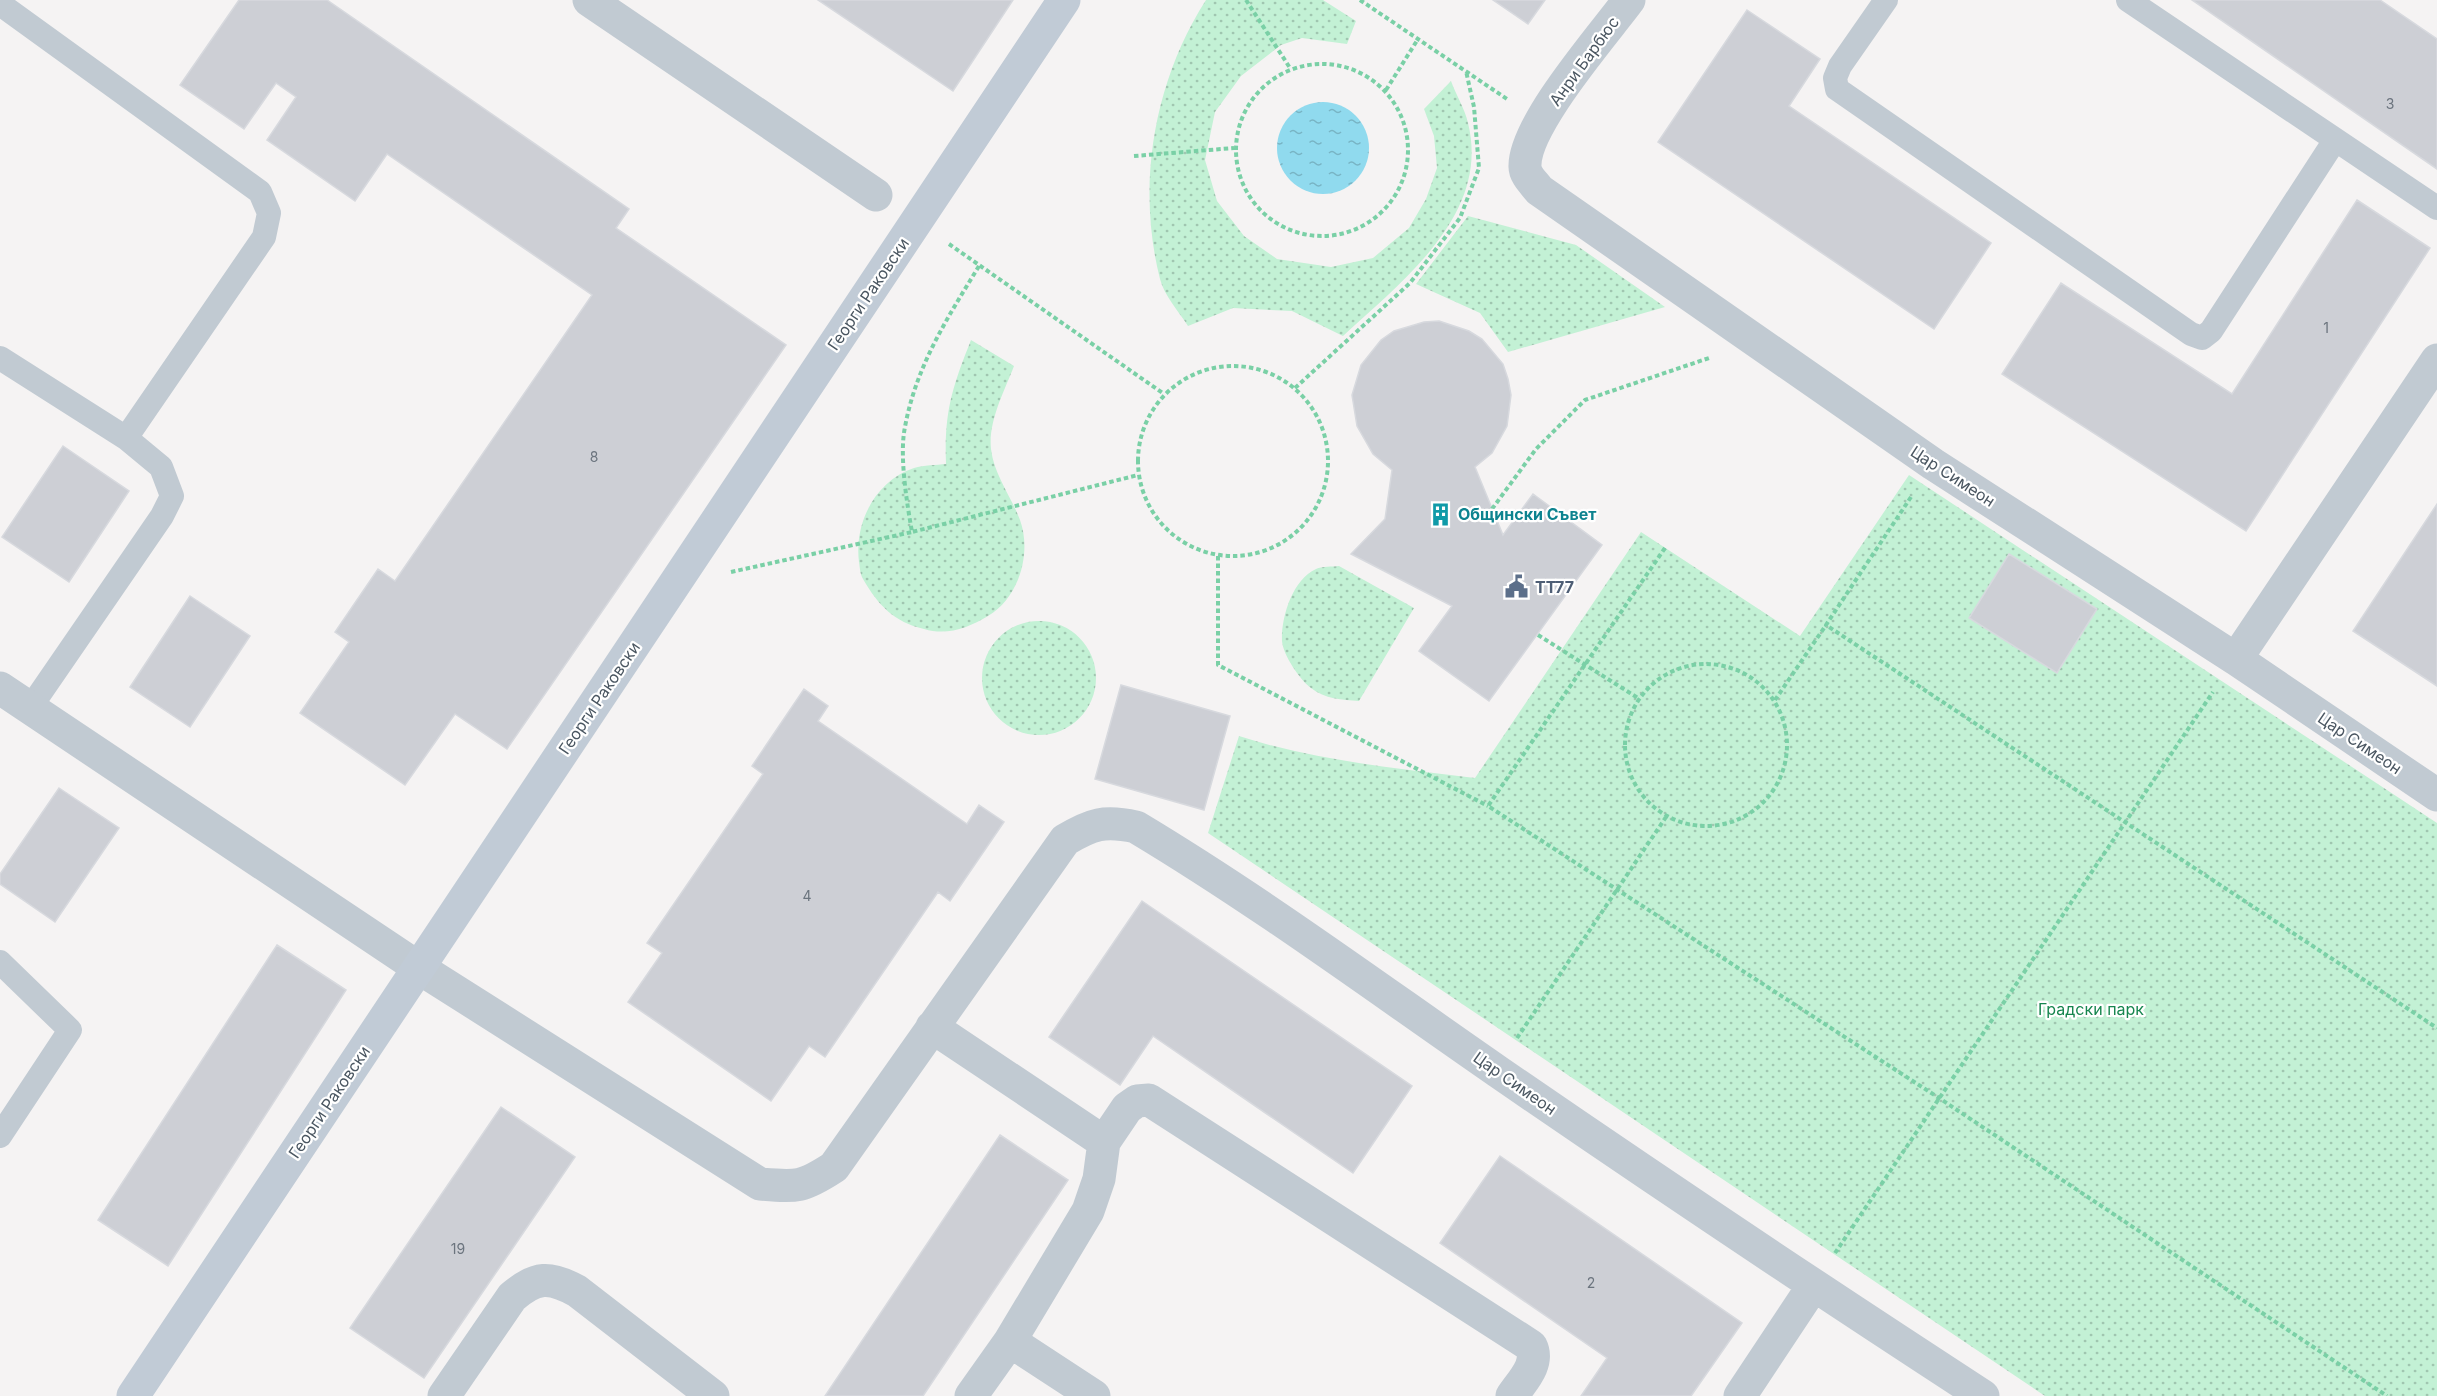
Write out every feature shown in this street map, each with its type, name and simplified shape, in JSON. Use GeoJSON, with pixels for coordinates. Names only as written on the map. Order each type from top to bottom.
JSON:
{"type":"FeatureCollection","features":[{"type":"Feature","properties":{"kind":"street"},"geometry":{"type":"LineString","coordinates":[[589,0],[876,195]]}},
{"type":"Feature","properties":{"kind":"street","name":"Георги Раковски"},"geometry":{"type":"LineString","coordinates":[[133,1396],[1064,0]]}},
{"type":"Feature","properties":{"kind":"street","name":"Анри Барбюс"},"geometry":{"type":"LineString","coordinates":[[1539,122],[1629,0]]}},
{"type":"Feature","properties":{"kind":"street","name":"Цар Симеон"},"geometry":{"type":"LineString","coordinates":[[1539,122],[1526,151],[1525,170],[1539,190],[1755,343],[1933,464],[2236,659],[2437,795]]}},
{"type":"Feature","properties":{"kind":"street"},"geometry":{"type":"LineString","coordinates":[[2236,659],[2437,360]]}},
{"type":"Feature","properties":{"kind":"street","name":"Цар Симеон"},"geometry":{"type":"LineString","coordinates":[[0,688],[419,968],[760,1184],[796,1187],[814,1180],[834,1167],[1065,840],[1090,825],[1114,822],[1136,827],[1343,961],[1495,1070],[1813,1286],[1983,1396]]}},
{"type":"Feature","properties":{"kind":"street"},"geometry":{"type":"LineString","coordinates":[[932,1027],[1104,1142]]}},
{"type":"Feature","properties":{"kind":"street"},"geometry":{"type":"LineString","coordinates":[[971,1396],[1010,1341],[1088,1211],[1099,1179],[1104,1142],[1127,1108],[1137,1101],[1149,1100],[1531,1346],[1535,1353],[1534,1363],[1512,1396]]}},
{"type":"Feature","properties":{"kind":"street"},"geometry":{"type":"LineString","coordinates":[[444,1396],[512,1297],[526,1285],[541,1280],[560,1281],[578,1291],[713,1396]]}},
{"type":"Feature","properties":{"kind":"street"},"geometry":{"type":"LineString","coordinates":[[1740,1396],[1813,1286]]}},
{"type":"Feature","properties":{"kind":"street"},"geometry":{"type":"LineString","coordinates":[[1010,1341],[1094,1396]]}},
{"type":"Feature","properties":{"kind":"lane"},"geometry":{"type":"LineString","coordinates":[[1886,0],[1840,66],[1835,78],[1837,89],[2191,334],[2202,338],[2211,331],[2335,140]]}},
{"type":"Feature","properties":{"kind":"lane"},"geometry":{"type":"LineString","coordinates":[[2127,0],[2437,208]]}},
{"type":"Feature","properties":{"kind":"lane"},"geometry":{"type":"LineString","coordinates":[[0,4],[260,192],[269,213],[264,237],[126,438]]}},
{"type":"Feature","properties":{"kind":"lane"},"geometry":{"type":"LineString","coordinates":[[0,358],[126,438],[161,467],[172,496],[162,516],[30,708]]}},
{"type":"Feature","properties":{"kind":"lane"},"geometry":{"type":"LineString","coordinates":[[0,962],[70,1030],[0,1136]]}},
{"type":"Feature","properties":{"kind":"path"},"geometry":{"type":"LineString","coordinates":[[1246,0],[1290,68]]}},
{"type":"Feature","properties":{"kind":"path"},"geometry":{"type":"LineString","coordinates":[[1360,0],[1539,122]]}},
{"type":"Feature","properties":{"kind":"path"},"geometry":{"type":"LineString","coordinates":[[1386,90],[1418,39]]}},
{"type":"Feature","properties":{"kind":"path"},"geometry":{"type":"LineString","coordinates":[[1324,63],[1357,70],[1386,90],[1404,119],[1409,153],[1402,186],[1382,214],[1353,232],[1319,238],[1286,231],[1258,210],[1240,182],[1234,148],[1242,115],[1262,87],[1290,68],[1324,63]]}},
{"type":"Feature","properties":{"kind":"path"},"geometry":{"type":"LineString","coordinates":[[1295,388],[1410,283],[1460,218],[1479,168],[1474,107],[1466,71]]}},
{"type":"Feature","properties":{"kind":"path"},"geometry":{"type":"LineString","coordinates":[[1134,156],[1234,148]]}},
{"type":"Feature","properties":{"kind":"path"},"geometry":{"type":"LineString","coordinates":[[916,222],[1164,394]]}},
{"type":"Feature","properties":{"kind":"path"},"geometry":{"type":"LineString","coordinates":[[912,532],[906,499],[904,429],[930,348],[979,266]]}},
{"type":"Feature","properties":{"kind":"path"},"geometry":{"type":"LineString","coordinates":[[1492,508],[1536,449],[1585,400],[1755,343]]}},
{"type":"Feature","properties":{"kind":"path"},"geometry":{"type":"LineString","coordinates":[[1243,365],[1271,373],[1295,388],[1315,412],[1326,440],[1328,471],[1320,501],[1303,526],[1279,545],[1249,556],[1218,556],[1189,547],[1164,528],[1147,503],[1138,475],[1138,446],[1147,418],[1164,394],[1187,376],[1214,367],[1243,365]]}},
{"type":"Feature","properties":{"kind":"path"},"geometry":{"type":"LineString","coordinates":[[1775,699],[1933,464]]}},
{"type":"Feature","properties":{"kind":"path"},"geometry":{"type":"LineString","coordinates":[[674,585],[912,532],[1138,475]]}},
{"type":"Feature","properties":{"kind":"path"},"geometry":{"type":"LineString","coordinates":[[1488,806],[1665,548]]}},
{"type":"Feature","properties":{"kind":"path"},"geometry":{"type":"LineString","coordinates":[[1218,556],[1218,665],[1488,806],[1618,888],[1939,1098],[2387,1396]]}},
{"type":"Feature","properties":{"kind":"path"},"geometry":{"type":"LineString","coordinates":[[1826,625],[2437,1028]]}},
{"type":"Feature","properties":{"kind":"path"},"geometry":{"type":"LineString","coordinates":[[1538,635],[1638,698]]}},
{"type":"Feature","properties":{"kind":"path"},"geometry":{"type":"LineString","coordinates":[[1813,1286],[2236,659]]}},
{"type":"Feature","properties":{"kind":"path"},"geometry":{"type":"LineString","coordinates":[[1691,664],[1723,664],[1752,676],[1775,699],[1786,728],[1787,759],[1776,788],[1755,812],[1727,825],[1695,827],[1666,817],[1641,795],[1626,764],[1625,730],[1638,698],[1661,676],[1691,664]]}},
{"type":"Feature","properties":{"kind":"path"},"geometry":{"type":"LineString","coordinates":[[1495,1070],[1666,817]]}},
{"type":"Feature","properties":{"kind":"green space"},"geometry":{"type":"Polygon","coordinates":[[[1206,0],[1323,0],[1356,21],[1347,44],[1302,38],[1281,45],[1241,76],[1215,112],[1205,160],[1217,201],[1244,236],[1277,259],[1331,267],[1373,258],[1409,228],[1426,199],[1437,168],[1434,136],[1424,109],[1451,81],[1465,112],[1472,156],[1466,188],[1454,217],[1436,244],[1414,269],[1343,336],[1292,311],[1233,308],[1188,326],[1162,285],[1153,243],[1150,207],[1150,171],[1154,135],[1162,99],[1174,65],[1188,31],[1206,0]]]}},
{"type":"Feature","properties":{"kind":"green space"},"geometry":{"type":"Polygon","coordinates":[[[1468,216],[1576,245],[1665,307],[1508,352],[1480,313],[1416,284],[1468,216]]]}},
{"type":"Feature","properties":{"kind":"green space"},"geometry":{"type":"Polygon","coordinates":[[[971,340],[1014,366],[995,417],[991,449],[999,477],[1020,520],[1024,546],[1023,560],[1015,586],[999,608],[965,627],[941,632],[904,622],[881,604],[863,579],[858,547],[864,519],[870,505],[888,483],[914,468],[946,464],[946,429],[951,400],[971,340]]]}},
{"type":"Feature","properties":{"kind":"green space","name":"Градски парк"},"geometry":{"type":"Polygon","coordinates":[[[1909,475],[2437,823],[2437,1396],[2045,1396],[1208,833],[1239,736],[1326,758],[1475,778],[1641,532],[1800,636],[1909,475]]]}},
{"type":"Feature","properties":{"kind":"green space"},"geometry":{"type":"Polygon","coordinates":[[[1339,566],[1414,608],[1359,701],[1328,697],[1316,692],[1293,667],[1285,653],[1282,641],[1286,611],[1300,582],[1316,569],[1339,566]]]}},
{"type":"Feature","properties":{"kind":"green space"},"geometry":{"type":"Polygon","coordinates":[[[1039,621],[1061,625],[1079,638],[1092,656],[1096,678],[1092,700],[1079,718],[1061,731],[1039,735],[1017,731],[999,718],[986,700],[982,678],[986,656],[999,638],[1017,625],[1039,621]]]}},
{"type":"Feature","properties":{"kind":"water"},"geometry":{"type":"Polygon","coordinates":[[[1323,102],[1341,106],[1355,116],[1365,130],[1369,148],[1365,166],[1355,180],[1341,190],[1323,194],[1305,190],[1291,180],[1281,166],[1277,148],[1281,130],[1291,116],[1305,106],[1323,102]]]}},
{"type":"Feature","properties":{"kind":"building"},"geometry":{"type":"Polygon","coordinates":[[[239,0],[327,0],[629,209],[616,228],[786,345],[507,749],[455,714],[405,785],[300,713],[349,642],[335,632],[378,569],[395,581],[592,295],[387,154],[355,201],[267,140],[296,97],[276,83],[244,129],[180,85],[239,0]]]}},
{"type":"Feature","properties":{"kind":"building"},"geometry":{"type":"Polygon","coordinates":[[[818,0],[1013,0],[953,91],[818,0]]]}},
{"type":"Feature","properties":{"kind":"building"},"geometry":{"type":"Polygon","coordinates":[[[1493,0],[1545,0],[1528,24],[1493,0]]]}},
{"type":"Feature","properties":{"kind":"building"},"geometry":{"type":"Polygon","coordinates":[[[2192,0],[2380,0],[2437,39],[2437,169],[2192,0]]]}},
{"type":"Feature","properties":{"kind":"building"},"geometry":{"type":"Polygon","coordinates":[[[1747,10],[1820,59],[1789,106],[1991,243],[1934,329],[1658,142],[1747,10]]]}},
{"type":"Feature","properties":{"kind":"building"},"geometry":{"type":"Polygon","coordinates":[[[2357,200],[2430,248],[2246,531],[2002,374],[2061,283],[2232,394],[2357,200]]]}},
{"type":"Feature","properties":{"kind":"building","name":"Общински Съвет"},"geometry":{"type":"Polygon","coordinates":[[[1439,321],[1469,331],[1482,339],[1503,364],[1508,379],[1511,395],[1507,426],[1492,453],[1475,467],[1503,535],[1533,494],[1602,545],[1489,701],[1419,651],[1452,606],[1351,554],[1385,519],[1392,470],[1373,454],[1357,426],[1352,395],[1361,365],[1381,340],[1394,331],[1424,322],[1439,321]]]}},
{"type":"Feature","properties":{"kind":"building"},"geometry":{"type":"Polygon","coordinates":[[[63,446],[129,491],[69,582],[2,537],[63,446]]]}},
{"type":"Feature","properties":{"kind":"building"},"geometry":{"type":"Polygon","coordinates":[[[2437,504],[2437,686],[2353,631],[2437,504]]]}},
{"type":"Feature","properties":{"kind":"building"},"geometry":{"type":"Polygon","coordinates":[[[2009,554],[2097,609],[2057,673],[1969,618],[2009,554]]]}},
{"type":"Feature","properties":{"kind":"building"},"geometry":{"type":"Polygon","coordinates":[[[190,596],[250,636],[190,727],[130,687],[190,596]]]}},
{"type":"Feature","properties":{"kind":"building"},"geometry":{"type":"Polygon","coordinates":[[[1121,685],[1230,716],[1204,810],[1095,779],[1121,685]]]}},
{"type":"Feature","properties":{"kind":"building"},"geometry":{"type":"Polygon","coordinates":[[[804,689],[828,706],[818,721],[967,824],[979,805],[1004,822],[950,901],[938,892],[825,1057],[809,1046],[771,1101],[628,1002],[662,953],[647,943],[763,774],[752,766],[804,689]]]}},
{"type":"Feature","properties":{"kind":"building"},"geometry":{"type":"Polygon","coordinates":[[[59,788],[119,828],[55,922],[0,884],[0,874],[59,788]]]}},
{"type":"Feature","properties":{"kind":"building"},"geometry":{"type":"Polygon","coordinates":[[[1142,901],[1412,1086],[1353,1173],[1153,1036],[1120,1085],[1049,1037],[1142,901]]]}},
{"type":"Feature","properties":{"kind":"building"},"geometry":{"type":"Polygon","coordinates":[[[277,945],[346,990],[168,1266],[98,1220],[277,945]]]}},
{"type":"Feature","properties":{"kind":"building"},"geometry":{"type":"Polygon","coordinates":[[[501,1107],[575,1157],[424,1378],[350,1328],[501,1107]]]}},
{"type":"Feature","properties":{"kind":"building"},"geometry":{"type":"Polygon","coordinates":[[[1000,1135],[1068,1180],[923,1396],[825,1396],[1000,1135]]]}},
{"type":"Feature","properties":{"kind":"building"},"geometry":{"type":"Polygon","coordinates":[[[1500,1156],[1742,1323],[1691,1396],[1581,1396],[1607,1358],[1440,1243],[1500,1156]]]}},
{"type":"Feature","properties":{"kind":"place","name":"Общински Съвет"},"geometry":{"type":"Point","coordinates":[1440,514]}},
{"type":"Feature","properties":{"kind":"place","name":"TT77"},"geometry":{"type":"Point","coordinates":[1517,587]}}]}
